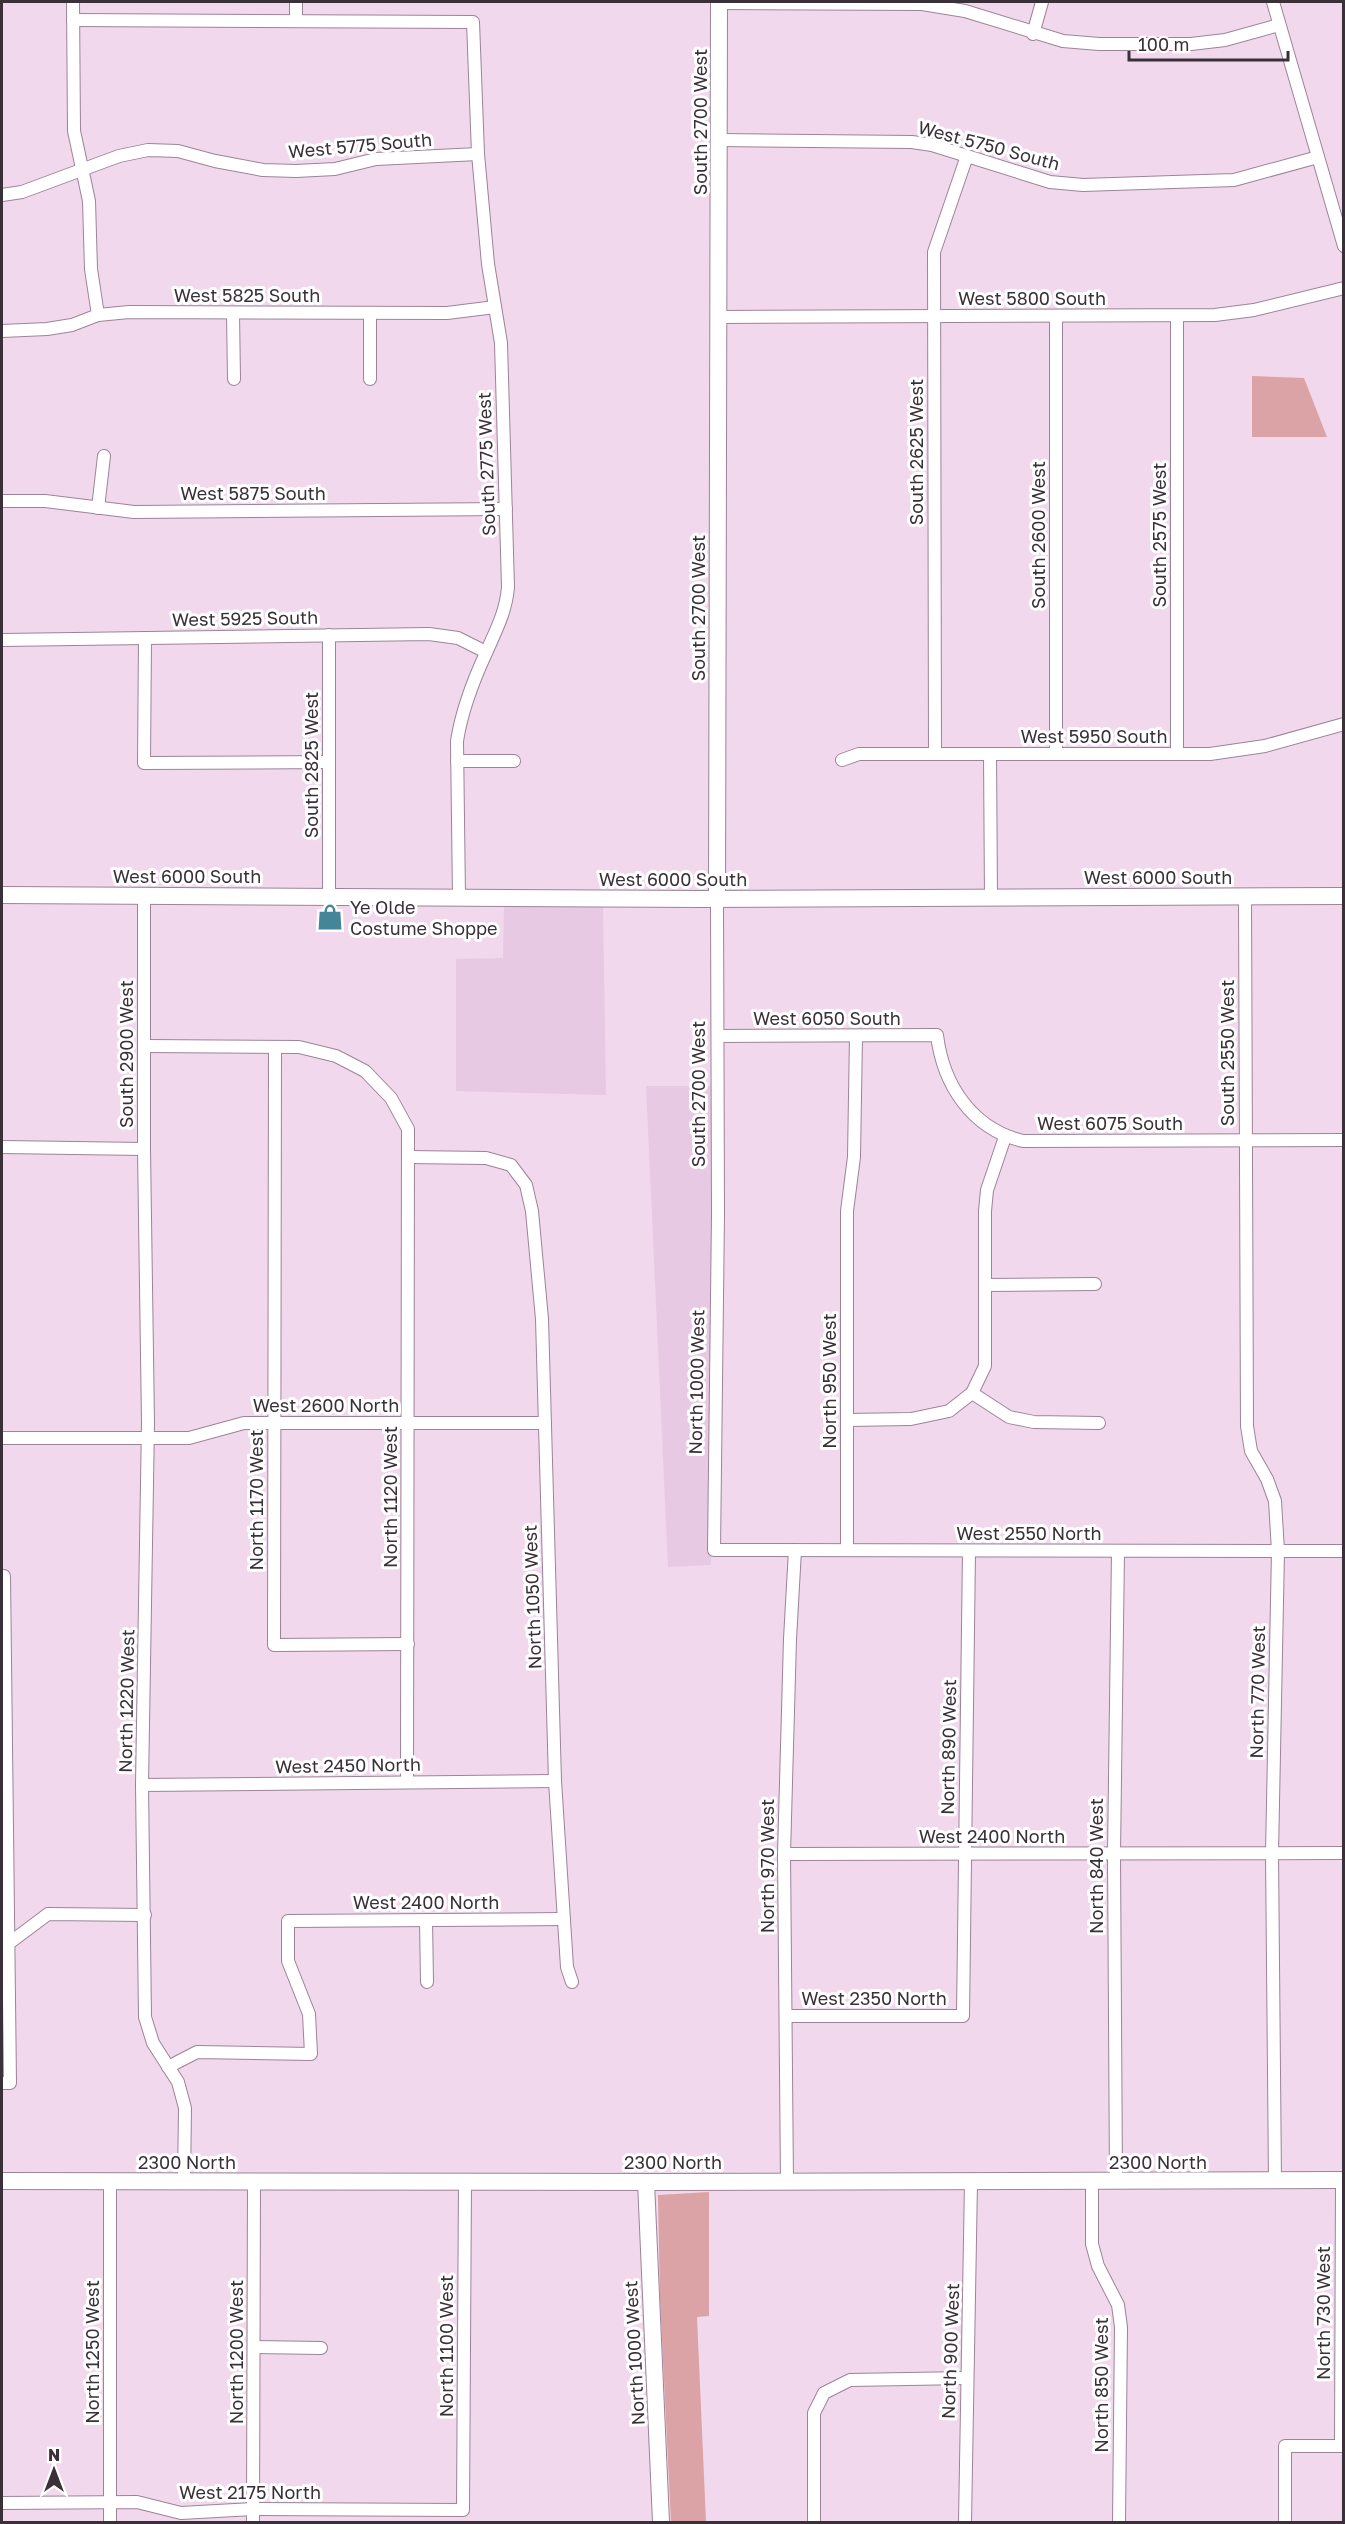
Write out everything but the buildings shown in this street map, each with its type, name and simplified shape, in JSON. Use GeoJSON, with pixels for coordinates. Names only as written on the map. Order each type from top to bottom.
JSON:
{"type":"FeatureCollection","features":[{"type":"Feature","properties":{"kind":"street"},"geometry":{"type":"LineString","coordinates":[[73,2],[74,131],[89,201],[91,269],[98,315]]}},
{"type":"Feature","properties":{"kind":"street"},"geometry":{"type":"LineString","coordinates":[[73,20],[296,21],[296,2]]}},
{"type":"Feature","properties":{"kind":"street"},"geometry":{"type":"LineString","coordinates":[[719,2],[922,4],[965,11],[1063,42],[1099,44],[1191,44],[1225,40],[1279,24]]}},
{"type":"Feature","properties":{"kind":"street","name":"South 2700 West"},"geometry":{"type":"LineString","coordinates":[[718,1215],[719,2]]}},
{"type":"Feature","properties":{"kind":"street"},"geometry":{"type":"LineString","coordinates":[[1033,34],[1042,2]]}},
{"type":"Feature","properties":{"kind":"street"},"geometry":{"type":"LineString","coordinates":[[1273,2],[1344,246]]}},
{"type":"Feature","properties":{"kind":"street","name":"South 2775 West"},"geometry":{"type":"LineString","coordinates":[[296,21],[473,22],[478,154],[488,264],[501,344],[508,587],[507,604],[500,626],[486,651],[461,715],[457,741],[459,897]]}},
{"type":"Feature","properties":{"kind":"street","name":"West 5750 South"},"geometry":{"type":"LineString","coordinates":[[719,140],[912,142],[967,156],[1050,182],[1083,185],[1234,180],[1318,157]]}},
{"type":"Feature","properties":{"kind":"street","name":"West 5775 South"},"geometry":{"type":"LineString","coordinates":[[2,195],[22,192],[119,156],[148,150],[178,151],[214,161],[263,170],[296,171],[335,169],[376,159],[478,154]]}},
{"type":"Feature","properties":{"kind":"street","name":"South 2625 West"},"geometry":{"type":"LineString","coordinates":[[934,754],[934,252],[967,156]]}},
{"type":"Feature","properties":{"kind":"street","name":"West 5800 South"},"geometry":{"type":"LineString","coordinates":[[718,318],[1215,315],[1254,310],[1344,288]]}},
{"type":"Feature","properties":{"kind":"street","name":"West 5825 South"},"geometry":{"type":"LineString","coordinates":[[2,331],[72,326],[98,315],[129,312],[447,313],[495,306]]}},
{"type":"Feature","properties":{"kind":"street"},"geometry":{"type":"LineString","coordinates":[[233,313],[234,379]]}},
{"type":"Feature","properties":{"kind":"street"},"geometry":{"type":"LineString","coordinates":[[370,313],[370,379]]}},
{"type":"Feature","properties":{"kind":"street","name":"South 2600 West"},"geometry":{"type":"LineString","coordinates":[[1056,316],[1056,754]]}},
{"type":"Feature","properties":{"kind":"street","name":"South 2575 West"},"geometry":{"type":"LineString","coordinates":[[1177,316],[1177,754]]}},
{"type":"Feature","properties":{"kind":"street"},"geometry":{"type":"LineString","coordinates":[[98,508],[104,456]]}},
{"type":"Feature","properties":{"kind":"street","name":"West 5875 South"},"geometry":{"type":"LineString","coordinates":[[2,501],[45,501],[134,512],[506,509]]}},
{"type":"Feature","properties":{"kind":"street","name":"West 5925 South"},"geometry":{"type":"LineString","coordinates":[[2,640],[429,634],[458,638],[486,651]]}},
{"type":"Feature","properties":{"kind":"street","name":"South 2825 West"},"geometry":{"type":"LineString","coordinates":[[329,635],[329,896]]}},
{"type":"Feature","properties":{"kind":"street"},"geometry":{"type":"LineString","coordinates":[[146,638],[144,763],[329,762]]}},
{"type":"Feature","properties":{"kind":"street","name":"West 5950 South"},"geometry":{"type":"LineString","coordinates":[[842,760],[859,754],[1210,754],[1265,746],[1344,724]]}},
{"type":"Feature","properties":{"kind":"street"},"geometry":{"type":"LineString","coordinates":[[990,754],[991,897]]}},
{"type":"Feature","properties":{"kind":"street"},"geometry":{"type":"LineString","coordinates":[[457,761],[514,761]]}},
{"type":"Feature","properties":{"kind":"street","name":"West 6000 South"},"geometry":{"type":"LineString","coordinates":[[2,896],[717,899],[1344,896]]}},
{"type":"Feature","properties":{"kind":"street","name":"South 2900 West"},"geometry":{"type":"LineString","coordinates":[[144,896],[146,1212]]}},
{"type":"Feature","properties":{"kind":"street","name":"South 2550 West"},"geometry":{"type":"LineString","coordinates":[[1245,896],[1246,1210]]}},
{"type":"Feature","properties":{"kind":"street","name":"West 6075 South"},"geometry":{"type":"LineString","coordinates":[[937,1035],[940,1058],[953,1088],[968,1111],[1005,1137],[1023,1141],[1344,1140]]}},
{"type":"Feature","properties":{"kind":"street","name":"West 6050 South"},"geometry":{"type":"LineString","coordinates":[[718,1036],[937,1035]]}},
{"type":"Feature","properties":{"kind":"street","name":"North 950 West"},"geometry":{"type":"LineString","coordinates":[[847,1550],[847,1211],[854,1157],[856,1036]]}},
{"type":"Feature","properties":{"kind":"street"},"geometry":{"type":"LineString","coordinates":[[144,1046],[275,1047]]}},
{"type":"Feature","properties":{"kind":"street","name":"North 1120 West"},"geometry":{"type":"LineString","coordinates":[[275,1047],[299,1047],[336,1056],[365,1071],[391,1098],[408,1129],[407,1782]]}},
{"type":"Feature","properties":{"kind":"street","name":"North 1170 West"},"geometry":{"type":"LineString","coordinates":[[275,1047],[274,1645],[408,1644]]}},
{"type":"Feature","properties":{"kind":"street"},"geometry":{"type":"LineString","coordinates":[[847,1420],[911,1419],[949,1411],[972,1393],[985,1366],[987,1190],[1005,1137]]}},
{"type":"Feature","properties":{"kind":"street"},"geometry":{"type":"LineString","coordinates":[[2,1148],[144,1149]]}},
{"type":"Feature","properties":{"kind":"street","name":"North 1050 West"},"geometry":{"type":"LineString","coordinates":[[408,1157],[486,1158],[511,1165],[526,1185],[532,1211],[542,1319],[555,1781],[567,1967],[572,1982]]}},
{"type":"Feature","properties":{"kind":"street","name":"North 770 West"},"geometry":{"type":"LineString","coordinates":[[1246,1210],[1246,1426],[1251,1451],[1267,1479],[1275,1501],[1278,1551],[1272,1853],[1275,2181]]}},
{"type":"Feature","properties":{"kind":"street","name":"North 1220 West"},"geometry":{"type":"LineString","coordinates":[[146,1212],[148,1438],[142,1785],[145,2017],[153,2043],[178,2082],[185,2108],[184,2181]]}},
{"type":"Feature","properties":{"kind":"street","name":"North 1000 West"},"geometry":{"type":"LineString","coordinates":[[714,1550],[718,1215]]}},
{"type":"Feature","properties":{"kind":"street"},"geometry":{"type":"LineString","coordinates":[[985,1285],[1095,1284]]}},
{"type":"Feature","properties":{"kind":"street"},"geometry":{"type":"LineString","coordinates":[[972,1393],[1009,1417],[1034,1422],[1099,1423]]}},
{"type":"Feature","properties":{"kind":"street","name":"West 2600 North"},"geometry":{"type":"LineString","coordinates":[[2,1438],[189,1438],[244,1423],[545,1423]]}},
{"type":"Feature","properties":{"kind":"street","name":"West 2550 North"},"geometry":{"type":"LineString","coordinates":[[714,1550],[1344,1551]]}},
{"type":"Feature","properties":{"kind":"street","name":"North 970 West"},"geometry":{"type":"LineString","coordinates":[[787,2182],[784,1854],[795,1550]]}},
{"type":"Feature","properties":{"kind":"street","name":"North 890 West"},"geometry":{"type":"LineString","coordinates":[[963,2016],[969,1551]]}},
{"type":"Feature","properties":{"kind":"street","name":"North 840 West"},"geometry":{"type":"LineString","coordinates":[[1116,2181],[1114,1854],[1118,1551]]}},
{"type":"Feature","properties":{"kind":"street"},"geometry":{"type":"LineString","coordinates":[[3,1576],[6,2083]]}},
{"type":"Feature","properties":{"kind":"street","name":"West 2450 North"},"geometry":{"type":"LineString","coordinates":[[142,1785],[555,1781]]}},
{"type":"Feature","properties":{"kind":"street","name":"West 2400 North"},"geometry":{"type":"LineString","coordinates":[[784,1854],[1344,1853]]}},
{"type":"Feature","properties":{"kind":"street"},"geometry":{"type":"LineString","coordinates":[[5,1944],[48,1914],[145,1915]]}},
{"type":"Feature","properties":{"kind":"street","name":"West 2400 North"},"geometry":{"type":"LineString","coordinates":[[168,2067],[197,2052],[311,2054],[309,2014],[288,1961],[288,1921],[564,1919]]}},
{"type":"Feature","properties":{"kind":"street"},"geometry":{"type":"LineString","coordinates":[[426,1920],[427,1982]]}},
{"type":"Feature","properties":{"kind":"street","name":"West 2350 North"},"geometry":{"type":"LineString","coordinates":[[786,2016],[963,2016]]}},
{"type":"Feature","properties":{"kind":"street","name":"2300 North"},"geometry":{"type":"LineString","coordinates":[[2,2181],[1343,2180]]}},
{"type":"Feature","properties":{"kind":"street","name":"North 730 West"},"geometry":{"type":"LineString","coordinates":[[1342,2446],[1343,2180]]}},
{"type":"Feature","properties":{"kind":"street","name":"North 1250 West"},"geometry":{"type":"LineString","coordinates":[[110,2181],[110,2523]]}},
{"type":"Feature","properties":{"kind":"street","name":"North 1200 West"},"geometry":{"type":"LineString","coordinates":[[253,2523],[254,2181]]}},
{"type":"Feature","properties":{"kind":"street","name":"North 900 West"},"geometry":{"type":"LineString","coordinates":[[965,2523],[971,2181]]}},
{"type":"Feature","properties":{"kind":"street","name":"North 850 West"},"geometry":{"type":"LineString","coordinates":[[1092,2181],[1092,2244],[1098,2266],[1118,2305],[1121,2328],[1119,2523]]}},
{"type":"Feature","properties":{"kind":"street","name":"North 1100 West"},"geometry":{"type":"LineString","coordinates":[[463,2510],[465,2182]]}},
{"type":"Feature","properties":{"kind":"street","name":"North 1000 West"},"geometry":{"type":"LineString","coordinates":[[646,2182],[662,2523]]}},
{"type":"Feature","properties":{"kind":"street"},"geometry":{"type":"LineString","coordinates":[[254,2347],[321,2348]]}},
{"type":"Feature","properties":{"kind":"street"},"geometry":{"type":"LineString","coordinates":[[814,2523],[813,2413],[824,2393],[850,2380],[966,2378]]}},
{"type":"Feature","properties":{"kind":"street"},"geometry":{"type":"LineString","coordinates":[[1284,2523],[1285,2446],[1342,2446]]}},
{"type":"Feature","properties":{"kind":"street","name":"West 2175 North"},"geometry":{"type":"LineString","coordinates":[[2,2503],[137,2502],[181,2513],[253,2509],[463,2510]]}},
{"type":"Feature","properties":{"kind":"shaded area"},"geometry":{"type":"Polygon","coordinates":[[[1252,376],[1304,378],[1327,437],[1252,437],[1252,376]]]}},
{"type":"Feature","properties":{"kind":"shaded area"},"geometry":{"type":"Polygon","coordinates":[[[504,905],[603,905],[606,1095],[456,1091],[456,959],[503,958],[504,905]]]}},
{"type":"Feature","properties":{"kind":"shaded area"},"geometry":{"type":"Polygon","coordinates":[[[646,1086],[711,1086],[711,1565],[668,1567],[646,1086]]]}},
{"type":"Feature","properties":{"kind":"shaded area"},"geometry":{"type":"Polygon","coordinates":[[[709,2192],[709,2316],[697,2317],[706,2522],[671,2522],[660,2299],[658,2195],[709,2192]]]}},
{"type":"Feature","properties":{"kind":"place","name":"Ye Olde Costume Shoppe"},"geometry":{"type":"Point","coordinates":[330,917]}}]}
